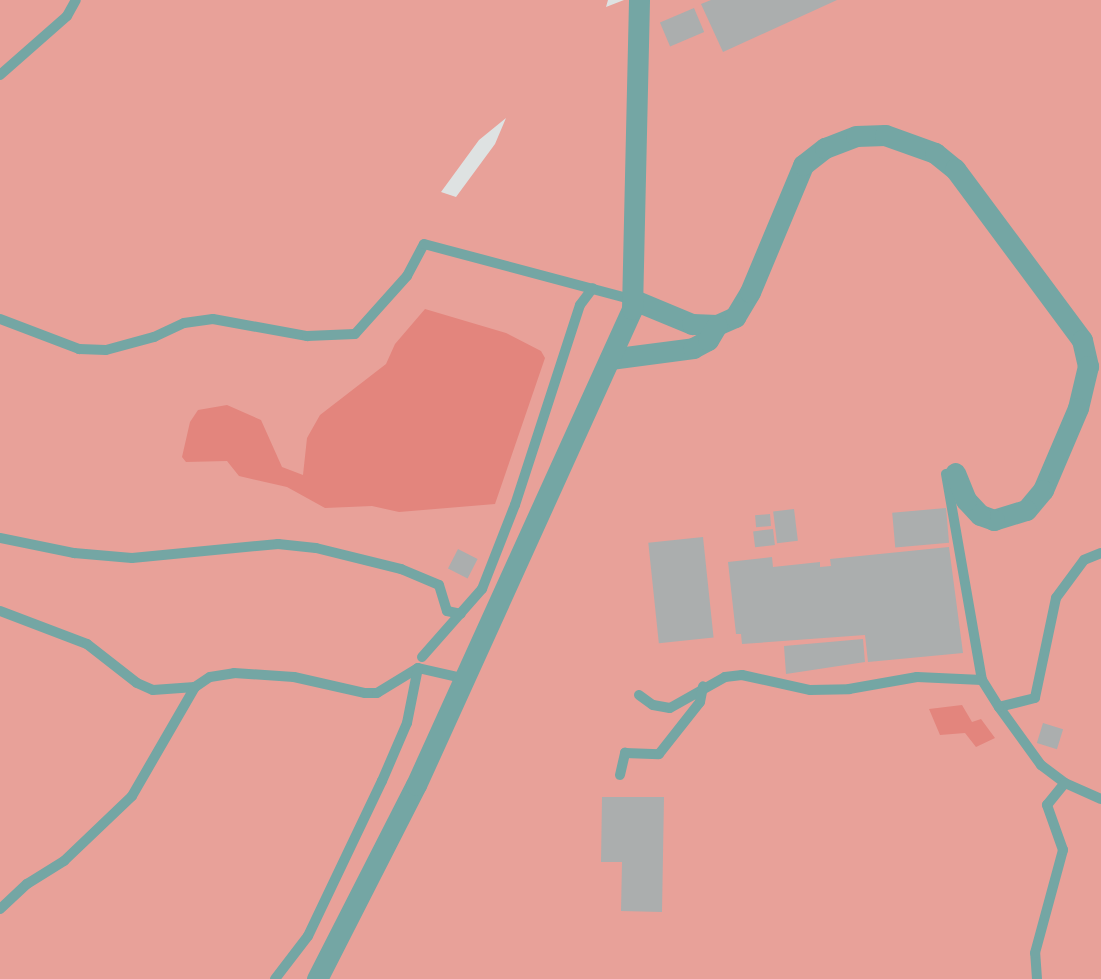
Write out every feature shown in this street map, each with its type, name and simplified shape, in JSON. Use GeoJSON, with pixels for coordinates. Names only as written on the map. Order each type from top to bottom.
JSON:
{"type":"FeatureCollection","features":[{"type":"Feature","properties":{"kind":"street"},"geometry":{"type":"LineString","coordinates":[[317,979],[466,679],[634,300],[639,0]]}},
{"type":"Feature","properties":{"kind":"street"},"geometry":{"type":"LineString","coordinates":[[634,300],[692,324],[717,325],[735,317],[750,292],[803,165],[825,148],[856,136],[885,135],[935,153],[956,169],[1082,340],[1088,366],[1073,420],[1042,490],[1026,510],[994,520],[979,515],[950,474]]}},
{"type":"Feature","properties":{"kind":"street"},"geometry":{"type":"LineString","coordinates":[[610,359],[694,348],[708,340],[717,325]]}},
{"type":"Feature","properties":{"kind":"lane"},"geometry":{"type":"LineString","coordinates":[[0,75],[68,16],[76,0]]}},
{"type":"Feature","properties":{"kind":"lane"},"geometry":{"type":"LineString","coordinates":[[0,319],[79,349],[106,349],[154,337],[184,323],[213,318],[297,335],[355,334],[407,276],[424,244],[634,300]]}},
{"type":"Feature","properties":{"kind":"lane"},"geometry":{"type":"LineString","coordinates":[[422,657],[482,589],[497,553],[580,305],[593,288]]}},
{"type":"Feature","properties":{"kind":"lane"},"geometry":{"type":"LineString","coordinates":[[950,474],[982,680],[1041,765],[1065,783],[1101,799]]}},
{"type":"Feature","properties":{"kind":"lane"},"geometry":{"type":"LineString","coordinates":[[0,538],[75,553],[132,558],[278,544],[316,548],[401,569],[439,585],[447,611],[461,614]]}},
{"type":"Feature","properties":{"kind":"lane"},"geometry":{"type":"LineString","coordinates":[[999,707],[1020,706],[1035,698],[1056,598],[1084,560],[1101,553]]}},
{"type":"Feature","properties":{"kind":"lane"},"geometry":{"type":"LineString","coordinates":[[0,611],[87,644],[137,683],[153,690],[195,687]]}},
{"type":"Feature","properties":{"kind":"lane"},"geometry":{"type":"LineString","coordinates":[[275,979],[308,936],[382,781],[407,723],[418,668]]}},
{"type":"Feature","properties":{"kind":"lane"},"geometry":{"type":"LineString","coordinates":[[0,909],[27,884],[64,862],[132,796],[195,687],[210,677],[270,674],[348,692],[377,693],[418,668],[466,679]]}},
{"type":"Feature","properties":{"kind":"lane"},"geometry":{"type":"LineString","coordinates":[[639,695],[653,705],[670,708],[703,686],[742,676],[810,690],[849,689],[918,677],[982,680]]}},
{"type":"Feature","properties":{"kind":"lane"},"geometry":{"type":"LineString","coordinates":[[620,775],[625,753],[659,754],[700,702],[703,686]]}},
{"type":"Feature","properties":{"kind":"lane"},"geometry":{"type":"LineString","coordinates":[[1037,979],[1035,953],[1063,850],[1047,805],[1065,783]]}},
{"type":"Feature","properties":{"kind":"shaded area"},"geometry":{"type":"Polygon","coordinates":[[[0,0],[608,0],[606,7],[624,0],[1101,0],[1101,979],[0,979],[0,0]],[[506,118],[479,140],[441,192],[456,197],[495,144],[506,118]]]}},
{"type":"Feature","properties":{"kind":"shaded area"},"geometry":{"type":"Polygon","coordinates":[[[425,309],[506,333],[541,351],[545,358],[495,504],[399,512],[372,506],[325,508],[287,487],[239,476],[227,461],[186,462],[182,457],[190,422],[198,410],[227,405],[261,420],[282,467],[303,475],[307,438],[320,415],[386,364],[395,344],[425,309]]]}},
{"type":"Feature","properties":{"kind":"shaded area"},"geometry":{"type":"Polygon","coordinates":[[[962,705],[972,722],[981,719],[995,738],[976,747],[965,733],[940,735],[929,709],[962,705]]]}},
{"type":"Feature","properties":{"kind":"building"},"geometry":{"type":"Polygon","coordinates":[[[711,0],[837,0],[723,52],[701,4],[711,0]]]}},
{"type":"Feature","properties":{"kind":"building"},"geometry":{"type":"Polygon","coordinates":[[[694,8],[704,32],[670,46],[660,22],[694,8]]]}},
{"type":"Feature","properties":{"kind":"building"},"geometry":{"type":"Polygon","coordinates":[[[946,508],[949,543],[895,548],[892,513],[946,508]]]}},
{"type":"Feature","properties":{"kind":"building"},"geometry":{"type":"Polygon","coordinates":[[[794,509],[798,541],[777,543],[773,512],[794,509]]]}},
{"type":"Feature","properties":{"kind":"building"},"geometry":{"type":"Polygon","coordinates":[[[770,514],[771,526],[756,527],[755,515],[770,514]]]}},
{"type":"Feature","properties":{"kind":"building"},"geometry":{"type":"Polygon","coordinates":[[[773,529],[775,545],[755,547],[753,531],[773,529]]]}},
{"type":"Feature","properties":{"kind":"building"},"geometry":{"type":"Polygon","coordinates":[[[703,537],[714,637],[659,643],[648,543],[703,537]]]}},
{"type":"Feature","properties":{"kind":"building"},"geometry":{"type":"Polygon","coordinates":[[[949,547],[963,653],[868,662],[865,635],[742,644],[741,634],[736,634],[728,562],[772,557],[773,567],[820,562],[820,567],[831,566],[830,559],[949,547]]]}},
{"type":"Feature","properties":{"kind":"building"},"geometry":{"type":"Polygon","coordinates":[[[458,549],[478,559],[468,579],[448,569],[458,549]]]}},
{"type":"Feature","properties":{"kind":"building"},"geometry":{"type":"Polygon","coordinates":[[[863,639],[865,662],[786,674],[784,646],[863,639]]]}},
{"type":"Feature","properties":{"kind":"building"},"geometry":{"type":"Polygon","coordinates":[[[1043,723],[1063,729],[1057,749],[1037,743],[1043,723]]]}},
{"type":"Feature","properties":{"kind":"building"},"geometry":{"type":"Polygon","coordinates":[[[602,797],[664,797],[662,912],[621,911],[622,862],[601,862],[602,797]]]}}]}
